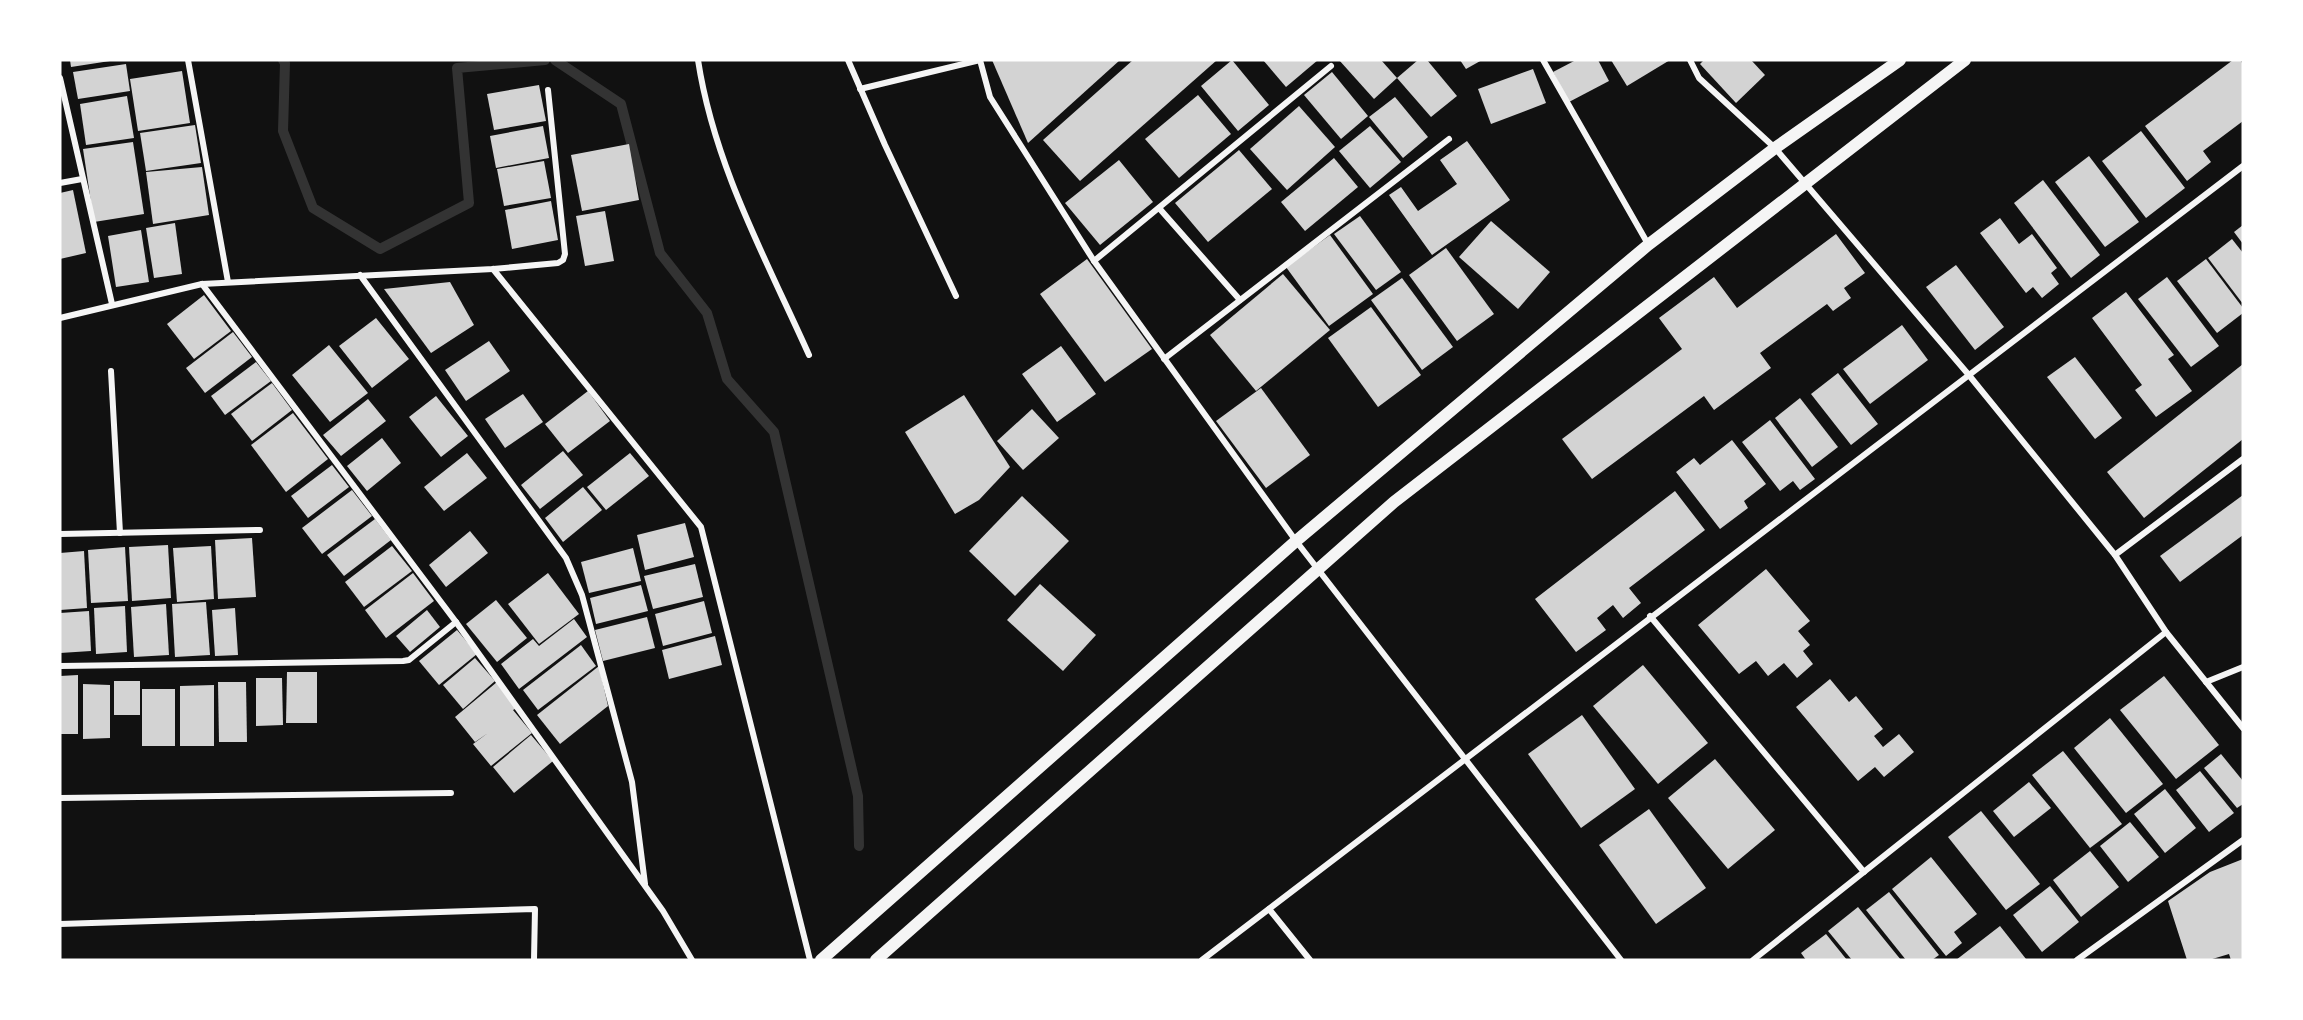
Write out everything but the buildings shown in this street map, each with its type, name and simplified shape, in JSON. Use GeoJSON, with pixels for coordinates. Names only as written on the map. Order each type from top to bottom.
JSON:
{"type":"FeatureCollection","features":[{"type":"Feature","properties":{"kind":"main road"},"geometry":{"type":"LineString","coordinates":[[821,960],[1296,541],[1648,245],[1775,148],[1900,60]]}},
{"type":"Feature","properties":{"kind":"main road"},"geometry":{"type":"LineString","coordinates":[[876,960],[1394,502],[1965,60]]}},
{"type":"Feature","properties":{"kind":"street"},"geometry":{"type":"LineString","coordinates":[[188,60],[228,282]]}},
{"type":"Feature","properties":{"kind":"street"},"geometry":{"type":"LineString","coordinates":[[698,60],[725,169],[809,354]]}},
{"type":"Feature","properties":{"kind":"street"},"geometry":{"type":"LineString","coordinates":[[848,60],[956,296]]}},
{"type":"Feature","properties":{"kind":"street"},"geometry":{"type":"LineString","coordinates":[[860,89],[980,60],[990,97],[1094,261],[1317,569],[1621,960]]}},
{"type":"Feature","properties":{"kind":"street"},"geometry":{"type":"LineString","coordinates":[[1542,60],[1648,245]]}},
{"type":"Feature","properties":{"kind":"street"},"geometry":{"type":"LineString","coordinates":[[1690,60],[1699,78],[1775,148],[1968,374],[2115,555],[2166,633],[2243,728]]}},
{"type":"Feature","properties":{"kind":"street"},"geometry":{"type":"LineString","coordinates":[[1094,261],[1331,66]]}},
{"type":"Feature","properties":{"kind":"street"},"geometry":{"type":"LineString","coordinates":[[60,78],[112,304]]}},
{"type":"Feature","properties":{"kind":"street"},"geometry":{"type":"LineString","coordinates":[[60,318],[202,284],[493,269],[558,263],[563,260],[565,254],[548,90]]}},
{"type":"Feature","properties":{"kind":"street"},"geometry":{"type":"LineString","coordinates":[[1164,359],[1449,139]]}},
{"type":"Feature","properties":{"kind":"street"},"geometry":{"type":"LineString","coordinates":[[1202,960],[1650,616],[2243,166]]}},
{"type":"Feature","properties":{"kind":"street"},"geometry":{"type":"LineString","coordinates":[[60,183],[82,179]]}},
{"type":"Feature","properties":{"kind":"street"},"geometry":{"type":"LineString","coordinates":[[1159,208],[1240,300]]}},
{"type":"Feature","properties":{"kind":"street"},"geometry":{"type":"LineString","coordinates":[[493,269],[701,526],[810,960]]}},
{"type":"Feature","properties":{"kind":"street"},"geometry":{"type":"LineString","coordinates":[[360,275],[566,558],[582,595],[632,782],[645,886]]}},
{"type":"Feature","properties":{"kind":"street"},"geometry":{"type":"LineString","coordinates":[[202,284],[456,622],[663,911],[692,960]]}},
{"type":"Feature","properties":{"kind":"street"},"geometry":{"type":"LineString","coordinates":[[111,371],[120,533]]}},
{"type":"Feature","properties":{"kind":"street"},"geometry":{"type":"LineString","coordinates":[[2115,555],[2243,459]]}},
{"type":"Feature","properties":{"kind":"street"},"geometry":{"type":"LineString","coordinates":[[60,534],[260,530]]}},
{"type":"Feature","properties":{"kind":"street"},"geometry":{"type":"LineString","coordinates":[[1650,616],[1864,872]]}},
{"type":"Feature","properties":{"kind":"street"},"geometry":{"type":"LineString","coordinates":[[60,666],[403,661],[409,660],[456,622]]}},
{"type":"Feature","properties":{"kind":"street"},"geometry":{"type":"LineString","coordinates":[[1753,960],[2166,633]]}},
{"type":"Feature","properties":{"kind":"street"},"geometry":{"type":"LineString","coordinates":[[2206,682],[2243,667]]}},
{"type":"Feature","properties":{"kind":"street"},"geometry":{"type":"LineString","coordinates":[[60,798],[451,793]]}},
{"type":"Feature","properties":{"kind":"street"},"geometry":{"type":"LineString","coordinates":[[2077,960],[2243,840]]}},
{"type":"Feature","properties":{"kind":"street"},"geometry":{"type":"LineString","coordinates":[[60,924],[535,909],[534,960]]}},
{"type":"Feature","properties":{"kind":"street"},"geometry":{"type":"LineString","coordinates":[[1269,909],[1310,960]]}},
{"type":"Feature","properties":{"kind":"waterway"},"geometry":{"type":"LineString","coordinates":[[283,60],[285,63],[283,131],[313,208],[380,249],[469,203],[457,68],[545,60]]}},
{"type":"Feature","properties":{"kind":"waterway"},"geometry":{"type":"LineString","coordinates":[[555,60],[621,104],[660,253],[707,313],[727,379],[774,432],[858,796],[859,846]]}}]}
